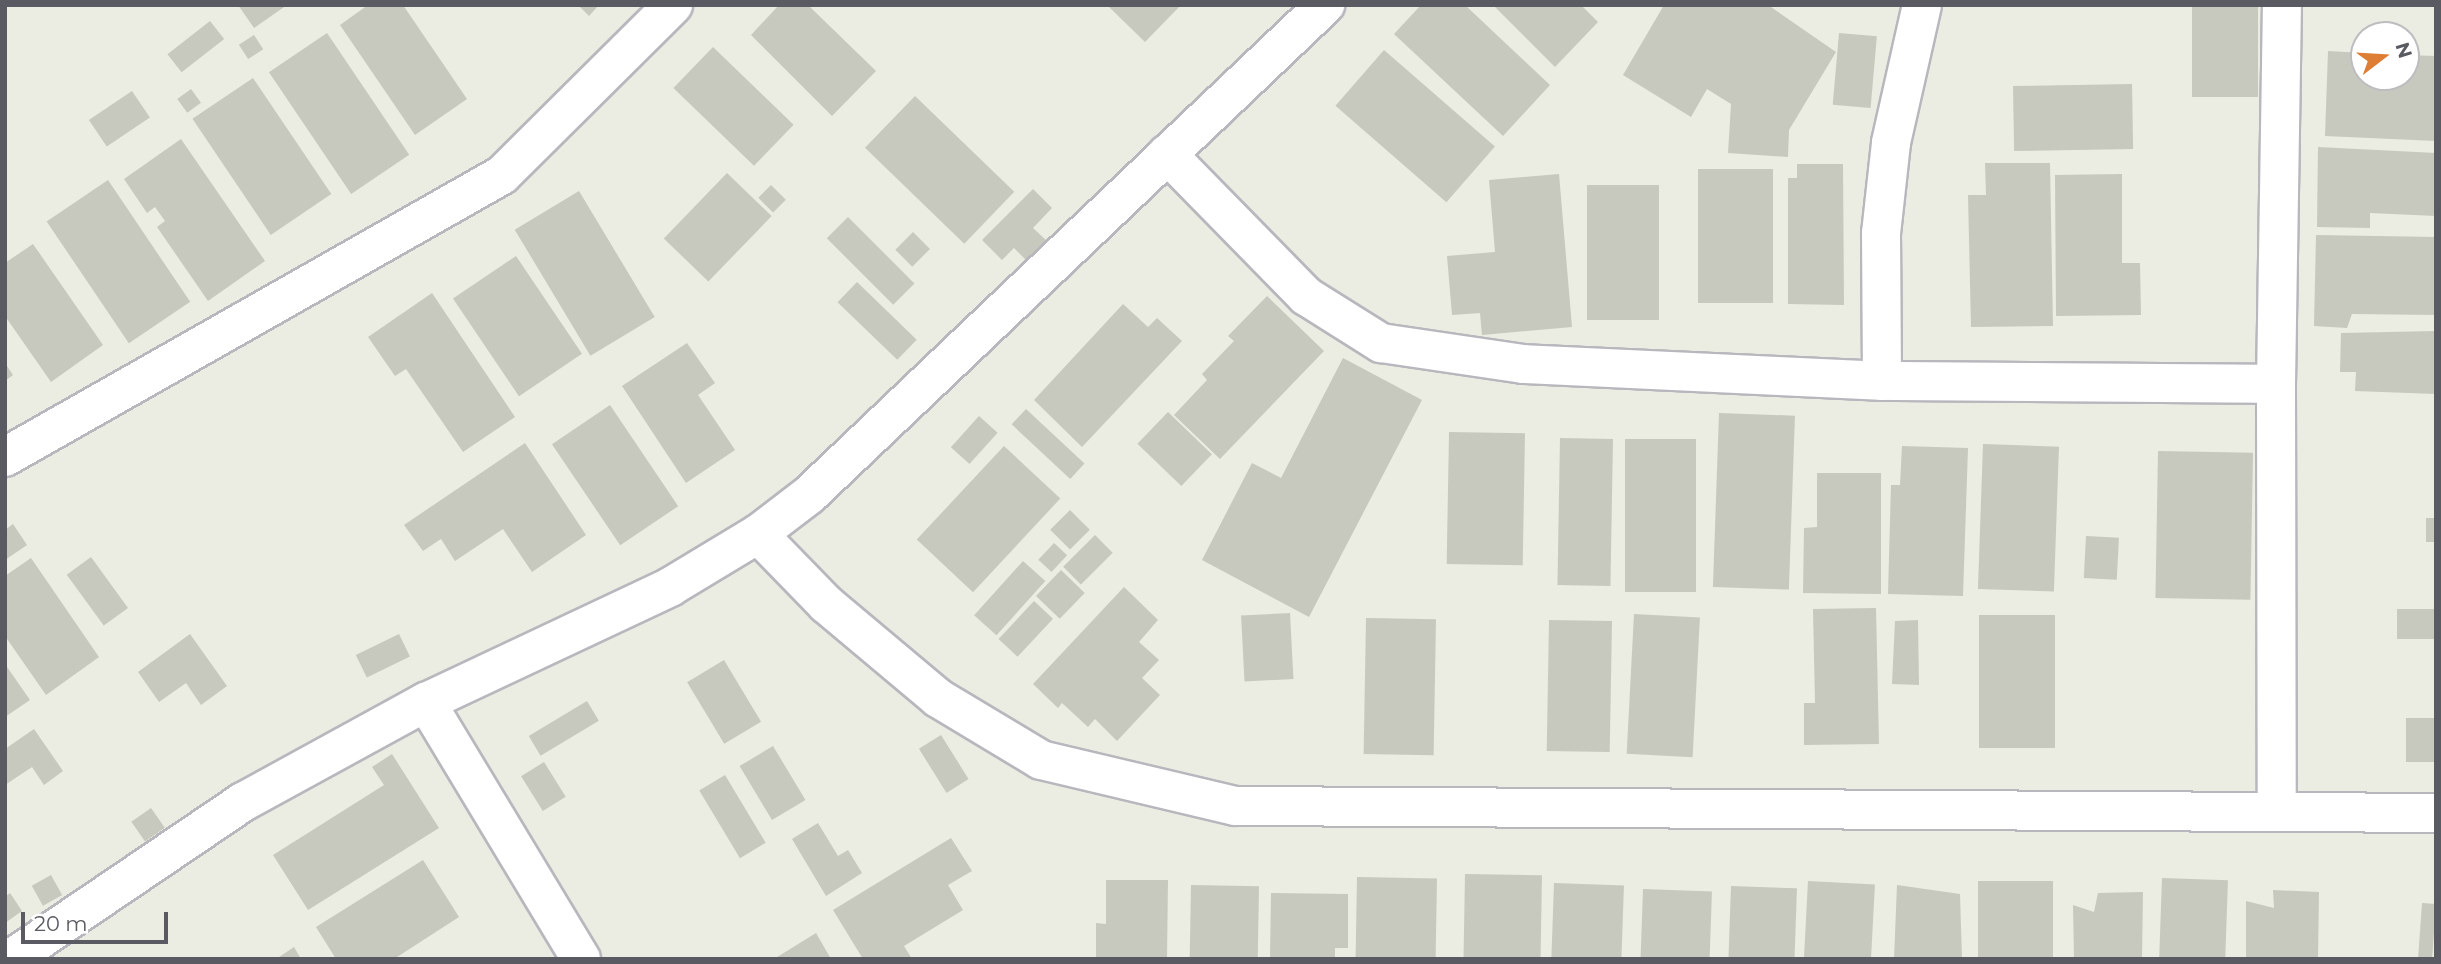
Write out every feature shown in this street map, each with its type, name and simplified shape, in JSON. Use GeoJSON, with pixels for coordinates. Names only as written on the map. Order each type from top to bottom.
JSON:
{"type":"FeatureCollection","features":[{"type":"Feature","properties":{"kind":"street"},"geometry":{"type":"LineString","coordinates":[[5,457],[502,174],[673,5]]}},
{"type":"Feature","properties":{"kind":"street"},"geometry":{"type":"LineString","coordinates":[[19,957],[243,802],[426,702],[670,587],[758,534],[809,495],[1325,5]]}},
{"type":"Feature","properties":{"kind":"street"},"geometry":{"type":"LineString","coordinates":[[1882,381],[1881,233],[1891,143],[1922,5]]}},
{"type":"Feature","properties":{"kind":"street"},"geometry":{"type":"LineString","coordinates":[[2277,812],[2276,384],[2283,5]]}},
{"type":"Feature","properties":{"kind":"street"},"geometry":{"type":"LineString","coordinates":[[1167,154],[1306,296],[1381,343],[1523,364],[1882,381],[2276,384]]}},
{"type":"Feature","properties":{"kind":"street"},"geometry":{"type":"LineString","coordinates":[[758,534],[826,604],[938,698],[1041,760],[1235,806],[2436,813]]}},
{"type":"Feature","properties":{"kind":"street"},"geometry":{"type":"LineString","coordinates":[[426,702],[581,959]]}},
{"type":"Feature","properties":{"kind":"building"},"geometry":{"type":"Polygon","coordinates":[[[238,5],[287,5],[254,28],[238,5]]]}},
{"type":"Feature","properties":{"kind":"building"},"geometry":{"type":"Polygon","coordinates":[[[368,5],[403,5],[467,99],[415,135],[340,25],[368,5]]]}},
{"type":"Feature","properties":{"kind":"building"},"geometry":{"type":"Polygon","coordinates":[[[578,5],[599,5],[589,16],[578,5]]]}},
{"type":"Feature","properties":{"kind":"building"},"geometry":{"type":"Polygon","coordinates":[[[779,5],[808,5],[876,71],[832,116],[751,35],[779,5]]]}},
{"type":"Feature","properties":{"kind":"building"},"geometry":{"type":"Polygon","coordinates":[[[1107,5],[1181,5],[1145,42],[1107,5]]]}},
{"type":"Feature","properties":{"kind":"building"},"geometry":{"type":"Polygon","coordinates":[[[1421,5],[1465,5],[1550,85],[1503,136],[1394,34],[1421,5]]]}},
{"type":"Feature","properties":{"kind":"building"},"geometry":{"type":"Polygon","coordinates":[[[1493,5],[1581,5],[1598,22],[1555,67],[1493,5]]]}},
{"type":"Feature","properties":{"kind":"building"},"geometry":{"type":"Polygon","coordinates":[[[1664,5],[1768,5],[1836,52],[1789,130],[1788,157],[1728,153],[1731,104],[1707,89],[1691,117],[1623,75],[1664,5]]]}},
{"type":"Feature","properties":{"kind":"building"},"geometry":{"type":"Polygon","coordinates":[[[2192,5],[2258,5],[2258,97],[2192,97],[2192,5]]]}},
{"type":"Feature","properties":{"kind":"building"},"geometry":{"type":"Polygon","coordinates":[[[210,21],[224,39],[182,72],[167,54],[210,21]]]}},
{"type":"Feature","properties":{"kind":"building"},"geometry":{"type":"Polygon","coordinates":[[[327,33],[409,155],[351,194],[269,72],[327,33]]]}},
{"type":"Feature","properties":{"kind":"building"},"geometry":{"type":"Polygon","coordinates":[[[1839,33],[1877,36],[1871,108],[1833,105],[1839,33]]]}},
{"type":"Feature","properties":{"kind":"building"},"geometry":{"type":"Polygon","coordinates":[[[254,35],[263,49],[248,59],[239,45],[254,35]]]}},
{"type":"Feature","properties":{"kind":"building"},"geometry":{"type":"Polygon","coordinates":[[[713,47],[794,125],[754,166],[673,88],[713,47]]]}},
{"type":"Feature","properties":{"kind":"building"},"geometry":{"type":"Polygon","coordinates":[[[1384,50],[1495,146],[1446,202],[1335,106],[1384,50]]]}},
{"type":"Feature","properties":{"kind":"building"},"geometry":{"type":"Polygon","coordinates":[[[2328,51],[2350,52],[2350,91],[2420,91],[2420,55],[2436,56],[2436,141],[2325,136],[2328,51]]]}},
{"type":"Feature","properties":{"kind":"building"},"geometry":{"type":"Polygon","coordinates":[[[253,78],[331,194],[271,235],[192,119],[253,78]]]}},
{"type":"Feature","properties":{"kind":"building"},"geometry":{"type":"Polygon","coordinates":[[[2132,84],[2133,149],[2014,151],[2013,86],[2132,84]]]}},
{"type":"Feature","properties":{"kind":"building"},"geometry":{"type":"Polygon","coordinates":[[[191,89],[201,103],[187,113],[177,99],[191,89]]]}},
{"type":"Feature","properties":{"kind":"building"},"geometry":{"type":"Polygon","coordinates":[[[132,91],[150,118],[107,147],[89,120],[132,91]]]}},
{"type":"Feature","properties":{"kind":"building"},"geometry":{"type":"Polygon","coordinates":[[[915,96],[1014,192],[964,244],[865,148],[915,96]]]}},
{"type":"Feature","properties":{"kind":"building"},"geometry":{"type":"Polygon","coordinates":[[[181,139],[265,261],[208,301],[157,227],[165,221],[155,207],[147,213],[124,179],[181,139]]]}},
{"type":"Feature","properties":{"kind":"building"},"geometry":{"type":"Polygon","coordinates":[[[2318,147],[2436,153],[2436,216],[2370,213],[2370,228],[2317,227],[2318,147]]]}},
{"type":"Feature","properties":{"kind":"building"},"geometry":{"type":"Polygon","coordinates":[[[1985,163],[2050,163],[2053,326],[1971,327],[1968,195],[1986,195],[1985,163]]]}},
{"type":"Feature","properties":{"kind":"building"},"geometry":{"type":"Polygon","coordinates":[[[1797,164],[1843,164],[1844,305],[1788,304],[1788,178],[1797,178],[1797,164]]]}},
{"type":"Feature","properties":{"kind":"building"},"geometry":{"type":"Polygon","coordinates":[[[1698,169],[1773,169],[1773,303],[1698,303],[1698,169]]]}},
{"type":"Feature","properties":{"kind":"building"},"geometry":{"type":"Polygon","coordinates":[[[727,173],[772,216],[708,282],[664,238],[727,173]]]}},
{"type":"Feature","properties":{"kind":"building"},"geometry":{"type":"Polygon","coordinates":[[[1559,174],[1572,327],[1482,335],[1480,313],[1452,315],[1447,256],[1495,252],[1489,180],[1559,174]]]}},
{"type":"Feature","properties":{"kind":"building"},"geometry":{"type":"Polygon","coordinates":[[[2122,174],[2122,263],[2140,263],[2141,315],[2056,316],[2055,175],[2122,174]]]}},
{"type":"Feature","properties":{"kind":"building"},"geometry":{"type":"Polygon","coordinates":[[[108,180],[190,302],[129,343],[47,221],[108,180]]]}},
{"type":"Feature","properties":{"kind":"building"},"geometry":{"type":"Polygon","coordinates":[[[771,185],[786,200],[773,213],[758,198],[771,185]]]}},
{"type":"Feature","properties":{"kind":"building"},"geometry":{"type":"Polygon","coordinates":[[[1587,185],[1659,185],[1659,320],[1587,320],[1587,185]]]}},
{"type":"Feature","properties":{"kind":"building"},"geometry":{"type":"Polygon","coordinates":[[[1033,189],[1052,208],[1033,228],[1048,242],[1029,263],[1014,248],[1002,260],[982,240],[1033,189]]]}},
{"type":"Feature","properties":{"kind":"building"},"geometry":{"type":"Polygon","coordinates":[[[579,191],[655,317],[590,356],[515,230],[579,191]]]}},
{"type":"Feature","properties":{"kind":"building"},"geometry":{"type":"Polygon","coordinates":[[[848,217],[914,283],[893,305],[827,238],[848,217]]]}},
{"type":"Feature","properties":{"kind":"building"},"geometry":{"type":"Polygon","coordinates":[[[913,232],[930,249],[912,267],[895,250],[913,232]]]}},
{"type":"Feature","properties":{"kind":"building"},"geometry":{"type":"Polygon","coordinates":[[[2316,235],[2436,237],[2436,315],[2352,314],[2347,328],[2314,326],[2316,235]]]}},
{"type":"Feature","properties":{"kind":"building"},"geometry":{"type":"Polygon","coordinates":[[[33,244],[103,345],[51,382],[5,316],[5,263],[33,244]]]}},
{"type":"Feature","properties":{"kind":"building"},"geometry":{"type":"Polygon","coordinates":[[[516,256],[582,354],[519,396],[453,298],[516,256]]]}},
{"type":"Feature","properties":{"kind":"building"},"geometry":{"type":"Polygon","coordinates":[[[857,282],[917,340],[897,360],[838,302],[857,282]]]}},
{"type":"Feature","properties":{"kind":"building"},"geometry":{"type":"Polygon","coordinates":[[[432,293],[515,417],[463,452],[406,369],[395,376],[368,337],[432,293]]]}},
{"type":"Feature","properties":{"kind":"building"},"geometry":{"type":"Polygon","coordinates":[[[1267,296],[1324,351],[1220,459],[1174,415],[1207,380],[1202,374],[1234,341],[1228,336],[1267,296]]]}},
{"type":"Feature","properties":{"kind":"building"},"geometry":{"type":"Polygon","coordinates":[[[1123,304],[1148,327],[1157,318],[1182,341],[1082,447],[1034,400],[1123,304]]]}},
{"type":"Feature","properties":{"kind":"building"},"geometry":{"type":"Polygon","coordinates":[[[2436,331],[2436,394],[2355,391],[2356,372],[2340,372],[2341,333],[2436,331]]]}},
{"type":"Feature","properties":{"kind":"building"},"geometry":{"type":"Polygon","coordinates":[[[687,343],[715,383],[698,395],[735,450],[686,483],[622,386],[687,343]]]}},
{"type":"Feature","properties":{"kind":"building"},"geometry":{"type":"Polygon","coordinates":[[[1343,358],[1422,400],[1309,617],[1202,560],[1252,463],[1281,478],[1343,358]]]}},
{"type":"Feature","properties":{"kind":"building"},"geometry":{"type":"Polygon","coordinates":[[[5,363],[13,375],[5,381],[5,363]]]}},
{"type":"Feature","properties":{"kind":"building"},"geometry":{"type":"Polygon","coordinates":[[[610,405],[678,506],[620,545],[552,444],[610,405]]]}},
{"type":"Feature","properties":{"kind":"building"},"geometry":{"type":"Polygon","coordinates":[[[1026,409],[1085,464],[1070,479],[1012,424],[1026,409]]]}},
{"type":"Feature","properties":{"kind":"building"},"geometry":{"type":"Polygon","coordinates":[[[1168,412],[1212,454],[1181,486],[1137,444],[1168,412]]]}},
{"type":"Feature","properties":{"kind":"building"},"geometry":{"type":"Polygon","coordinates":[[[1719,413],[1795,416],[1789,590],[1713,587],[1719,413]]]}},
{"type":"Feature","properties":{"kind":"building"},"geometry":{"type":"Polygon","coordinates":[[[979,416],[998,433],[969,464],[951,447],[979,416]]]}},
{"type":"Feature","properties":{"kind":"building"},"geometry":{"type":"Polygon","coordinates":[[[1449,432],[1525,433],[1523,565],[1447,564],[1449,432]]]}},
{"type":"Feature","properties":{"kind":"building"},"geometry":{"type":"Polygon","coordinates":[[[1560,438],[1613,439],[1610,586],[1557,585],[1560,438]]]}},
{"type":"Feature","properties":{"kind":"building"},"geometry":{"type":"Polygon","coordinates":[[[1625,439],[1696,439],[1696,592],[1625,592],[1625,439]]]}},
{"type":"Feature","properties":{"kind":"building"},"geometry":{"type":"Polygon","coordinates":[[[525,443],[586,535],[532,572],[503,529],[455,561],[441,539],[423,551],[404,525],[525,443]]]}},
{"type":"Feature","properties":{"kind":"building"},"geometry":{"type":"Polygon","coordinates":[[[1983,444],[2059,447],[2054,592],[1978,589],[1983,444]]]}},
{"type":"Feature","properties":{"kind":"building"},"geometry":{"type":"Polygon","coordinates":[[[1004,446],[1060,499],[973,592],[917,540],[1004,446]]]}},
{"type":"Feature","properties":{"kind":"building"},"geometry":{"type":"Polygon","coordinates":[[[1902,446],[1968,448],[1963,596],[1888,594],[1891,485],[1900,485],[1902,446]]]}},
{"type":"Feature","properties":{"kind":"building"},"geometry":{"type":"Polygon","coordinates":[[[2158,451],[2253,453],[2250,600],[2155,598],[2158,451]]]}},
{"type":"Feature","properties":{"kind":"building"},"geometry":{"type":"Polygon","coordinates":[[[1817,473],[1881,473],[1881,594],[1803,593],[1804,528],[1817,527],[1817,473]]]}},
{"type":"Feature","properties":{"kind":"building"},"geometry":{"type":"Polygon","coordinates":[[[1070,510],[1090,530],[1070,550],[1050,530],[1070,510]]]}},
{"type":"Feature","properties":{"kind":"building"},"geometry":{"type":"Polygon","coordinates":[[[2426,518],[2436,518],[2436,542],[2426,542],[2426,518]]]}},
{"type":"Feature","properties":{"kind":"building"},"geometry":{"type":"Polygon","coordinates":[[[13,524],[27,545],[5,560],[5,530],[13,524]]]}},
{"type":"Feature","properties":{"kind":"building"},"geometry":{"type":"Polygon","coordinates":[[[1095,535],[1113,553],[1081,584],[1063,567],[1095,535]]]}},
{"type":"Feature","properties":{"kind":"building"},"geometry":{"type":"Polygon","coordinates":[[[2086,536],[2119,538],[2117,580],[2084,578],[2086,536]]]}},
{"type":"Feature","properties":{"kind":"building"},"geometry":{"type":"Polygon","coordinates":[[[1054,543],[1067,555],[1051,572],[1038,560],[1054,543]]]}},
{"type":"Feature","properties":{"kind":"building"},"geometry":{"type":"Polygon","coordinates":[[[91,557],[128,608],[104,626],[67,575],[91,557]]]}},
{"type":"Feature","properties":{"kind":"building"},"geometry":{"type":"Polygon","coordinates":[[[31,558],[99,657],[46,695],[5,636],[5,576],[31,558]]]}},
{"type":"Feature","properties":{"kind":"building"},"geometry":{"type":"Polygon","coordinates":[[[1023,561],[1045,581],[996,635],[974,615],[1023,561]]]}},
{"type":"Feature","properties":{"kind":"building"},"geometry":{"type":"Polygon","coordinates":[[[1061,570],[1085,593],[1060,619],[1036,596],[1061,570]]]}},
{"type":"Feature","properties":{"kind":"building"},"geometry":{"type":"Polygon","coordinates":[[[1124,587],[1158,620],[1139,642],[1159,660],[1142,678],[1160,695],[1117,741],[1095,719],[1088,727],[1062,703],[1058,708],[1033,684],[1124,587]]]}},
{"type":"Feature","properties":{"kind":"building"},"geometry":{"type":"Polygon","coordinates":[[[1034,601],[1053,619],[1018,657],[999,639],[1034,601]]]}},
{"type":"Feature","properties":{"kind":"building"},"geometry":{"type":"Polygon","coordinates":[[[1876,608],[1879,744],[1804,745],[1804,703],[1815,703],[1813,609],[1876,608]]]}},
{"type":"Feature","properties":{"kind":"building"},"geometry":{"type":"Polygon","coordinates":[[[2397,609],[2436,609],[2436,639],[2397,639],[2397,609]]]}},
{"type":"Feature","properties":{"kind":"building"},"geometry":{"type":"Polygon","coordinates":[[[1290,613],[1293,679],[1245,681],[1241,616],[1290,613]]]}},
{"type":"Feature","properties":{"kind":"building"},"geometry":{"type":"Polygon","coordinates":[[[1634,614],[1700,617],[1693,757],[1627,754],[1634,614]]]}},
{"type":"Feature","properties":{"kind":"building"},"geometry":{"type":"Polygon","coordinates":[[[1979,615],[2055,615],[2055,748],[1979,748],[1979,615]]]}},
{"type":"Feature","properties":{"kind":"building"},"geometry":{"type":"Polygon","coordinates":[[[1366,618],[1436,619],[1434,755],[1364,754],[1366,618]]]}},
{"type":"Feature","properties":{"kind":"building"},"geometry":{"type":"Polygon","coordinates":[[[1549,620],[1612,621],[1610,752],[1547,751],[1549,620]]]}},
{"type":"Feature","properties":{"kind":"building"},"geometry":{"type":"Polygon","coordinates":[[[1918,620],[1919,685],[1892,684],[1895,621],[1918,620]]]}},
{"type":"Feature","properties":{"kind":"building"},"geometry":{"type":"Polygon","coordinates":[[[190,634],[227,686],[201,705],[186,683],[159,702],[138,672],[190,634]]]}},
{"type":"Feature","properties":{"kind":"building"},"geometry":{"type":"Polygon","coordinates":[[[399,634],[410,656],[367,678],[356,655],[399,634]]]}},
{"type":"Feature","properties":{"kind":"building"},"geometry":{"type":"Polygon","coordinates":[[[724,660],[761,722],[724,744],[687,682],[724,660]]]}},
{"type":"Feature","properties":{"kind":"building"},"geometry":{"type":"Polygon","coordinates":[[[5,664],[30,700],[5,717],[5,664]]]}},
{"type":"Feature","properties":{"kind":"building"},"geometry":{"type":"Polygon","coordinates":[[[587,701],[599,721],[541,756],[529,736],[587,701]]]}},
{"type":"Feature","properties":{"kind":"building"},"geometry":{"type":"Polygon","coordinates":[[[2406,718],[2436,718],[2436,762],[2406,762],[2406,718]]]}},
{"type":"Feature","properties":{"kind":"building"},"geometry":{"type":"Polygon","coordinates":[[[34,729],[63,771],[44,785],[32,767],[5,785],[5,749],[34,729]]]}},
{"type":"Feature","properties":{"kind":"building"},"geometry":{"type":"Polygon","coordinates":[[[941,735],[969,779],[947,793],[919,749],[941,735]]]}},
{"type":"Feature","properties":{"kind":"building"},"geometry":{"type":"Polygon","coordinates":[[[773,746],[805,800],[772,820],[740,766],[773,746]]]}},
{"type":"Feature","properties":{"kind":"building"},"geometry":{"type":"Polygon","coordinates":[[[392,754],[439,828],[308,910],[273,855],[384,785],[372,767],[392,754]]]}},
{"type":"Feature","properties":{"kind":"building"},"geometry":{"type":"Polygon","coordinates":[[[544,762],[566,797],[543,811],[521,776],[544,762]]]}},
{"type":"Feature","properties":{"kind":"building"},"geometry":{"type":"Polygon","coordinates":[[[725,775],[766,843],[740,858],[699,790],[725,775]]]}},
{"type":"Feature","properties":{"kind":"building"},"geometry":{"type":"Polygon","coordinates":[[[151,808],[165,828],[145,841],[131,822],[151,808]]]}},
{"type":"Feature","properties":{"kind":"building"},"geometry":{"type":"Polygon","coordinates":[[[818,823],[838,856],[848,850],[862,873],[826,896],[792,839],[818,823]]]}},
{"type":"Feature","properties":{"kind":"building"},"geometry":{"type":"Polygon","coordinates":[[[951,838],[972,871],[948,885],[963,910],[904,946],[912,959],[863,959],[833,910],[951,838]]]}},
{"type":"Feature","properties":{"kind":"building"},"geometry":{"type":"Polygon","coordinates":[[[423,860],[459,917],[394,959],[336,959],[316,927],[423,860]]]}},
{"type":"Feature","properties":{"kind":"building"},"geometry":{"type":"Polygon","coordinates":[[[1465,874],[1542,875],[1541,959],[1464,959],[1465,874]]]}},
{"type":"Feature","properties":{"kind":"building"},"geometry":{"type":"Polygon","coordinates":[[[51,875],[62,895],[43,906],[32,886],[51,875]]]}},
{"type":"Feature","properties":{"kind":"building"},"geometry":{"type":"Polygon","coordinates":[[[1357,877],[1437,878],[1436,959],[1356,959],[1357,877]]]}},
{"type":"Feature","properties":{"kind":"building"},"geometry":{"type":"Polygon","coordinates":[[[2162,878],[2228,880],[2225,959],[2159,959],[2162,878]]]}},
{"type":"Feature","properties":{"kind":"building"},"geometry":{"type":"Polygon","coordinates":[[[1106,880],[1168,880],[1167,959],[1096,959],[1096,923],[1106,924],[1106,880]]]}},
{"type":"Feature","properties":{"kind":"building"},"geometry":{"type":"Polygon","coordinates":[[[1808,881],[1875,885],[1871,959],[1804,959],[1808,881]]]}},
{"type":"Feature","properties":{"kind":"building"},"geometry":{"type":"Polygon","coordinates":[[[1978,881],[2053,881],[2053,959],[1978,959],[1978,881]]]}},
{"type":"Feature","properties":{"kind":"building"},"geometry":{"type":"Polygon","coordinates":[[[1554,883],[1624,885],[1621,959],[1551,959],[1554,883]]]}},
{"type":"Feature","properties":{"kind":"building"},"geometry":{"type":"Polygon","coordinates":[[[1191,885],[1259,886],[1258,959],[1190,959],[1191,885]]]}},
{"type":"Feature","properties":{"kind":"building"},"geometry":{"type":"Polygon","coordinates":[[[1897,885],[1960,894],[1962,959],[1894,959],[1897,885]]]}},
{"type":"Feature","properties":{"kind":"building"},"geometry":{"type":"Polygon","coordinates":[[[1731,886],[1797,888],[1794,959],[1728,959],[1731,886]]]}},
{"type":"Feature","properties":{"kind":"building"},"geometry":{"type":"Polygon","coordinates":[[[1643,889],[1712,891],[1710,959],[1641,959],[1643,889]]]}},
{"type":"Feature","properties":{"kind":"building"},"geometry":{"type":"Polygon","coordinates":[[[2273,890],[2319,892],[2318,959],[2246,959],[2246,901],[2274,908],[2273,890]]]}},
{"type":"Feature","properties":{"kind":"building"},"geometry":{"type":"Polygon","coordinates":[[[2143,892],[2142,959],[2074,959],[2073,905],[2094,912],[2098,893],[2143,892]]]}},
{"type":"Feature","properties":{"kind":"building"},"geometry":{"type":"Polygon","coordinates":[[[10,893],[22,911],[5,923],[5,897],[10,893]]]}},
{"type":"Feature","properties":{"kind":"building"},"geometry":{"type":"Polygon","coordinates":[[[1271,893],[1348,894],[1348,948],[1335,948],[1335,959],[1270,959],[1271,893]]]}},
{"type":"Feature","properties":{"kind":"building"},"geometry":{"type":"Polygon","coordinates":[[[2422,903],[2436,904],[2432,959],[2418,959],[2422,903]]]}},
{"type":"Feature","properties":{"kind":"building"},"geometry":{"type":"Polygon","coordinates":[[[816,933],[831,959],[774,959],[816,933]]]}},
{"type":"Feature","properties":{"kind":"building"},"geometry":{"type":"Polygon","coordinates":[[[294,947],[301,959],[276,959],[294,947]]]}}]}
